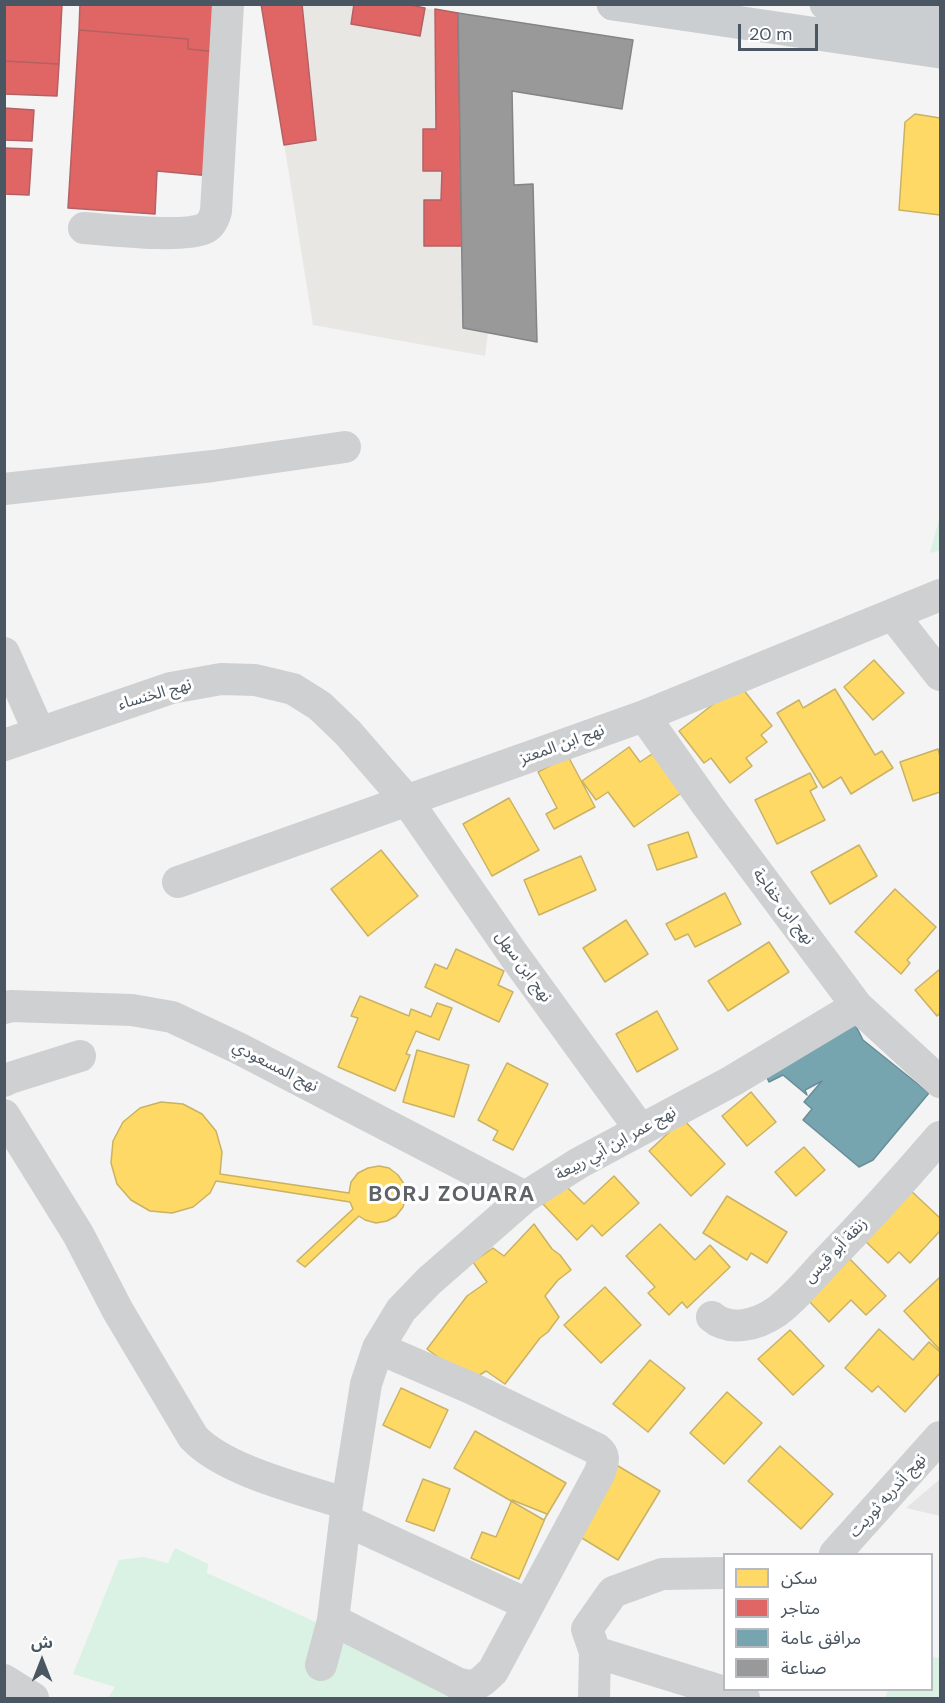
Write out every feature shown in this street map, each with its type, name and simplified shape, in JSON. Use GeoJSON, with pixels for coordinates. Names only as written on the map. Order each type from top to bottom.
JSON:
{"type":"FeatureCollection","features":[{"type":"Feature","properties":{"kind":"main road"},"geometry":{"type":"LineString","coordinates":[[614,4],[940,52]]}},
{"type":"Feature","properties":{"kind":"main road"},"geometry":{"type":"LineString","coordinates":[[826,4],[940,21]]}},
{"type":"Feature","properties":{"kind":"street"},"geometry":{"type":"LineString","coordinates":[[84,228],[186,233],[205,229],[213,221],[216,211],[228,4]]}},
{"type":"Feature","properties":{"kind":"street"},"geometry":{"type":"LineString","coordinates":[[4,489],[213,466],[345,447]]}},
{"type":"Feature","properties":{"kind":"street","name":"نهج ابن المعتز"},"geometry":{"type":"LineString","coordinates":[[178,882],[353,819],[408,802],[644,716],[940,595]]}},
{"type":"Feature","properties":{"kind":"street"},"geometry":{"type":"LineString","coordinates":[[893,615],[940,675]]}},
{"type":"Feature","properties":{"kind":"street"},"geometry":{"type":"LineString","coordinates":[[4,653],[39,732]]}},
{"type":"Feature","properties":{"kind":"street","name":"نهج الخنساء"},"geometry":{"type":"LineString","coordinates":[[4,744],[171,688],[221,679],[255,680],[293,689],[320,706],[348,733],[408,802]]}},
{"type":"Feature","properties":{"kind":"street","name":"نهج ابن خفاجة"},"geometry":{"type":"LineString","coordinates":[[644,716],[714,815],[857,1006],[940,1082]]}},
{"type":"Feature","properties":{"kind":"street","name":"نهج ابن سهل"},"geometry":{"type":"LineString","coordinates":[[408,802],[513,954],[640,1129]]}},
{"type":"Feature","properties":{"kind":"street","name":"نهج المسعودي"},"geometry":{"type":"LineString","coordinates":[[4,1008],[11,1006],[132,1010],[172,1017],[238,1048],[525,1197]]}},
{"type":"Feature","properties":{"kind":"street","name":"نهج عمر ابن أبي ربيعة"},"geometry":{"type":"LineString","coordinates":[[321,1665],[333,1620],[346,1512],[366,1383],[378,1348],[402,1310],[429,1281],[525,1197],[579,1163],[732,1081],[857,1006]]}},
{"type":"Feature","properties":{"kind":"street"},"geometry":{"type":"LineString","coordinates":[[6,1076],[80,1056]]}},
{"type":"Feature","properties":{"kind":"street"},"geometry":{"type":"LineString","coordinates":[[4,1116],[72,1224],[118,1311],[185,1425],[198,1442],[219,1459],[346,1512],[527,1604]]}},
{"type":"Feature","properties":{"kind":"street","name":"زنقة أبو قيس"},"geometry":{"type":"LineString","coordinates":[[712,1317],[721,1324],[741,1325],[749,1324],[775,1312],[866,1220],[940,1137]]}},
{"type":"Feature","properties":{"kind":"street"},"geometry":{"type":"LineString","coordinates":[[333,1620],[456,1683],[467,1687],[477,1685],[493,1671],[600,1472],[604,1460],[602,1453],[597,1449],[473,1389],[378,1348]]}},
{"type":"Feature","properties":{"kind":"street","name":"نهج أندريه ثوريت"},"geometry":{"type":"LineString","coordinates":[[836,1553],[940,1437]]}},
{"type":"Feature","properties":{"kind":"street"},"geometry":{"type":"LineString","coordinates":[[594,1698],[595,1652],[587,1629],[613,1592],[662,1574],[723,1573]]}},
{"type":"Feature","properties":{"kind":"street"},"geometry":{"type":"LineString","coordinates":[[595,1652],[744,1698]]}},
{"type":"Feature","properties":{"kind":"street"},"geometry":{"type":"LineString","coordinates":[[4,1680],[33,1698]]}},
{"type":"Feature","properties":{"kind":"shaded area"},"geometry":{"type":"Polygon","coordinates":[[[262,5],[405,5],[458,13],[463,328],[488,333],[485,356],[313,325],[262,5]]]}},
{"type":"Feature","properties":{"kind":"shaded area"},"geometry":{"type":"Polygon","coordinates":[[[940,1479],[940,1516],[906,1508],[940,1479]]]}},
{"type":"Feature","properties":{"kind":"green space"},"geometry":{"type":"Polygon","coordinates":[[[940,516],[940,550],[930,553],[940,516]]]}},
{"type":"Feature","properties":{"kind":"green space"},"geometry":{"type":"Polygon","coordinates":[[[175,1548],[208,1564],[207,1573],[331,1629],[463,1698],[108,1698],[115,1687],[73,1674],[119,1560],[143,1557],[168,1563],[175,1548]]]}},
{"type":"Feature","properties":{"kind":"green space"},"geometry":{"type":"Polygon","coordinates":[[[933,1657],[940,1658],[940,1698],[885,1698],[888,1691],[933,1691],[933,1657]]]}},
{"type":"Feature","properties":{"kind":"building: سكن"},"geometry":{"type":"Polygon","coordinates":[[[915,114],[940,118],[940,215],[899,210],[905,122],[915,114]]]}},
{"type":"Feature","properties":{"kind":"building: سكن"},"geometry":{"type":"Polygon","coordinates":[[[874,660],[904,693],[873,720],[844,687],[874,660]]]}},
{"type":"Feature","properties":{"kind":"building: سكن"},"geometry":{"type":"Polygon","coordinates":[[[739,684],[772,726],[761,735],[767,742],[746,758],[752,766],[730,783],[711,758],[704,763],[679,731],[739,684]]]}},
{"type":"Feature","properties":{"kind":"building: سكن"},"geometry":{"type":"Polygon","coordinates":[[[835,689],[875,755],[882,751],[893,768],[851,794],[841,777],[823,788],[777,713],[799,700],[803,708],[835,689]]]}},
{"type":"Feature","properties":{"kind":"building: سكن"},"geometry":{"type":"Polygon","coordinates":[[[629,747],[640,762],[655,752],[684,791],[634,827],[608,792],[596,800],[582,781],[629,747]]]}},
{"type":"Feature","properties":{"kind":"building: سكن"},"geometry":{"type":"Polygon","coordinates":[[[938,749],[940,792],[913,801],[900,762],[938,749]]]}},
{"type":"Feature","properties":{"kind":"building: سكن"},"geometry":{"type":"Polygon","coordinates":[[[568,756],[595,807],[554,829],[546,814],[557,808],[538,772],[568,756]]]}},
{"type":"Feature","properties":{"kind":"building: سكن"},"geometry":{"type":"Polygon","coordinates":[[[810,773],[817,787],[810,791],[825,820],[777,844],[755,800],[810,773]]]}},
{"type":"Feature","properties":{"kind":"building: سكن"},"geometry":{"type":"Polygon","coordinates":[[[509,798],[539,850],[492,876],[463,824],[509,798]]]}},
{"type":"Feature","properties":{"kind":"building: سكن"},"geometry":{"type":"Polygon","coordinates":[[[688,832],[697,857],[657,870],[648,845],[688,832]]]}},
{"type":"Feature","properties":{"kind":"building: سكن"},"geometry":{"type":"Polygon","coordinates":[[[859,845],[877,876],[830,904],[811,872],[859,845]]]}},
{"type":"Feature","properties":{"kind":"building: سكن"},"geometry":{"type":"Polygon","coordinates":[[[381,850],[418,896],[368,936],[331,889],[381,850]]]}},
{"type":"Feature","properties":{"kind":"building: سكن"},"geometry":{"type":"Polygon","coordinates":[[[581,856],[596,890],[539,915],[524,880],[581,856]]]}},
{"type":"Feature","properties":{"kind":"building: سكن"},"geometry":{"type":"Polygon","coordinates":[[[895,889],[936,927],[907,960],[910,963],[901,974],[855,932],[895,889]]]}},
{"type":"Feature","properties":{"kind":"building: سكن"},"geometry":{"type":"Polygon","coordinates":[[[725,893],[741,924],[695,947],[688,934],[675,940],[666,924],[725,893]]]}},
{"type":"Feature","properties":{"kind":"building: سكن"},"geometry":{"type":"Polygon","coordinates":[[[626,920],[648,954],[605,982],[583,948],[626,920]]]}},
{"type":"Feature","properties":{"kind":"building: سكن"},"geometry":{"type":"Polygon","coordinates":[[[769,942],[789,972],[728,1011],[708,981],[769,942]]]}},
{"type":"Feature","properties":{"kind":"building: سكن"},"geometry":{"type":"Polygon","coordinates":[[[456,949],[504,971],[498,985],[513,992],[499,1022],[425,987],[435,964],[447,969],[456,949]]]}},
{"type":"Feature","properties":{"kind":"building: سكن"},"geometry":{"type":"Polygon","coordinates":[[[940,969],[940,1013],[937,1016],[915,990],[940,969]]]}},
{"type":"Feature","properties":{"kind":"building: سكن"},"geometry":{"type":"Polygon","coordinates":[[[360,996],[409,1016],[411,1009],[431,1017],[437,1003],[452,1008],[439,1040],[416,1031],[406,1054],[410,1055],[395,1091],[338,1067],[358,1018],[351,1016],[360,996]]]}},
{"type":"Feature","properties":{"kind":"building: سكن"},"geometry":{"type":"Polygon","coordinates":[[[657,1011],[678,1049],[637,1072],[616,1034],[657,1011]]]}},
{"type":"Feature","properties":{"kind":"building: سكن"},"geometry":{"type":"Polygon","coordinates":[[[417,1050],[469,1065],[454,1117],[403,1102],[417,1050]]]}},
{"type":"Feature","properties":{"kind":"building: سكن"},"geometry":{"type":"Polygon","coordinates":[[[507,1063],[548,1084],[513,1150],[493,1140],[498,1131],[478,1120],[507,1063]]]}},
{"type":"Feature","properties":{"kind":"building: سكن"},"geometry":{"type":"Polygon","coordinates":[[[751,1092],[776,1122],[747,1146],[722,1116],[751,1092]]]}},
{"type":"Feature","properties":{"kind":"building: سكن"},"geometry":{"type":"Polygon","coordinates":[[[161,1102],[183,1104],[202,1114],[216,1131],[222,1152],[220,1174],[349,1193],[351,1182],[358,1173],[379,1166],[389,1168],[404,1184],[406,1196],[403,1207],[396,1216],[387,1221],[376,1223],[359,1216],[305,1267],[297,1261],[353,1209],[350,1202],[216,1181],[210,1193],[193,1207],[172,1213],[150,1211],[131,1200],[117,1184],[111,1163],[113,1141],[123,1122],[140,1108],[161,1102]]]}},
{"type":"Feature","properties":{"kind":"building: سكن"},"geometry":{"type":"Polygon","coordinates":[[[683,1119],[725,1164],[691,1196],[649,1151],[683,1119]]]}},
{"type":"Feature","properties":{"kind":"building: سكن"},"geometry":{"type":"Polygon","coordinates":[[[804,1147],[825,1170],[796,1196],[775,1172],[804,1147]]]}},
{"type":"Feature","properties":{"kind":"building: سكن"},"geometry":{"type":"Polygon","coordinates":[[[614,1176],[639,1203],[602,1236],[592,1225],[577,1240],[543,1204],[564,1184],[584,1204],[614,1176]]]}},
{"type":"Feature","properties":{"kind":"building: سكن"},"geometry":{"type":"Polygon","coordinates":[[[908,1188],[940,1218],[940,1231],[910,1263],[899,1252],[888,1263],[861,1237],[908,1188]]]}},
{"type":"Feature","properties":{"kind":"building: سكن"},"geometry":{"type":"Polygon","coordinates":[[[727,1196],[787,1232],[767,1263],[751,1253],[747,1260],[703,1233],[727,1196]]]}},
{"type":"Feature","properties":{"kind":"building: سكن"},"geometry":{"type":"Polygon","coordinates":[[[534,1224],[571,1270],[558,1280],[545,1296],[559,1317],[505,1384],[486,1371],[470,1381],[427,1349],[467,1296],[487,1282],[473,1262],[493,1248],[504,1256],[534,1224]]]}},
{"type":"Feature","properties":{"kind":"building: سكن"},"geometry":{"type":"Polygon","coordinates":[[[660,1224],[695,1260],[710,1245],[730,1267],[687,1308],[682,1302],[669,1315],[648,1293],[655,1287],[626,1256],[660,1224]]]}},
{"type":"Feature","properties":{"kind":"building: سكن"},"geometry":{"type":"Polygon","coordinates":[[[849,1258],[886,1296],[866,1315],[851,1300],[829,1322],[807,1299],[849,1258]]]}},
{"type":"Feature","properties":{"kind":"building: سكن"},"geometry":{"type":"Polygon","coordinates":[[[940,1277],[940,1350],[904,1311],[940,1277]]]}},
{"type":"Feature","properties":{"kind":"building: سكن"},"geometry":{"type":"Polygon","coordinates":[[[605,1287],[641,1325],[601,1363],[564,1325],[605,1287]]]}},
{"type":"Feature","properties":{"kind":"building: سكن"},"geometry":{"type":"Polygon","coordinates":[[[879,1329],[913,1360],[929,1342],[940,1352],[940,1373],[905,1412],[878,1386],[872,1392],[845,1368],[879,1329]]]}},
{"type":"Feature","properties":{"kind":"building: سكن"},"geometry":{"type":"Polygon","coordinates":[[[790,1330],[824,1366],[793,1395],[758,1359],[790,1330]]]}},
{"type":"Feature","properties":{"kind":"building: سكن"},"geometry":{"type":"Polygon","coordinates":[[[650,1360],[685,1388],[648,1432],[613,1404],[650,1360]]]}},
{"type":"Feature","properties":{"kind":"building: سكن"},"geometry":{"type":"Polygon","coordinates":[[[401,1388],[448,1410],[430,1448],[383,1425],[401,1388]]]}},
{"type":"Feature","properties":{"kind":"building: سكن"},"geometry":{"type":"Polygon","coordinates":[[[727,1392],[762,1423],[724,1464],[690,1433],[727,1392]]]}},
{"type":"Feature","properties":{"kind":"building: سكن"},"geometry":{"type":"Polygon","coordinates":[[[475,1431],[566,1483],[544,1520],[454,1468],[475,1431]]]}},
{"type":"Feature","properties":{"kind":"building: سكن"},"geometry":{"type":"Polygon","coordinates":[[[780,1446],[833,1494],[801,1529],[748,1481],[780,1446]]]}},
{"type":"Feature","properties":{"kind":"building: سكن"},"geometry":{"type":"Polygon","coordinates":[[[613,1463],[660,1491],[618,1560],[572,1532],[613,1463]]]}},
{"type":"Feature","properties":{"kind":"building: سكن"},"geometry":{"type":"Polygon","coordinates":[[[423,1479],[450,1489],[434,1531],[406,1521],[423,1479]]]}},
{"type":"Feature","properties":{"kind":"building: سكن"},"geometry":{"type":"Polygon","coordinates":[[[512,1500],[547,1514],[519,1579],[471,1558],[482,1532],[496,1537],[512,1500]]]}},
{"type":"Feature","properties":{"kind":"building: متاجر"},"geometry":{"type":"Polygon","coordinates":[[[4,4],[62,4],[59,64],[4,61],[4,4]]]}},
{"type":"Feature","properties":{"kind":"building: متاجر"},"geometry":{"type":"Polygon","coordinates":[[[80,4],[222,4],[219,52],[188,49],[188,39],[79,30],[80,4]]]}},
{"type":"Feature","properties":{"kind":"building: متاجر"},"geometry":{"type":"Polygon","coordinates":[[[261,4],[302,4],[316,140],[284,145],[261,4]]]}},
{"type":"Feature","properties":{"kind":"building: متاجر"},"geometry":{"type":"Polygon","coordinates":[[[354,4],[405,4],[425,8],[420,36],[351,24],[354,4]]]}},
{"type":"Feature","properties":{"kind":"building: متاجر"},"geometry":{"type":"Polygon","coordinates":[[[435,9],[458,13],[462,246],[424,246],[424,200],[441,200],[442,171],[423,171],[423,129],[436,129],[435,9]]]}},
{"type":"Feature","properties":{"kind":"building: متاجر"},"geometry":{"type":"Polygon","coordinates":[[[79,30],[188,39],[188,49],[219,52],[211,176],[157,171],[155,214],[68,208],[79,30]]]}},
{"type":"Feature","properties":{"kind":"building: متاجر"},"geometry":{"type":"Polygon","coordinates":[[[4,61],[59,64],[57,96],[4,94],[4,61]]]}},
{"type":"Feature","properties":{"kind":"building: متاجر"},"geometry":{"type":"Polygon","coordinates":[[[4,108],[34,110],[32,141],[4,140],[4,108]]]}},
{"type":"Feature","properties":{"kind":"building: متاجر"},"geometry":{"type":"Polygon","coordinates":[[[4,148],[32,149],[29,195],[4,194],[4,148]]]}},
{"type":"Feature","properties":{"kind":"building: مرافق عامة"},"geometry":{"type":"Polygon","coordinates":[[[853,1020],[863,1040],[929,1093],[873,1160],[859,1167],[803,1120],[812,1109],[804,1102],[822,1081],[805,1090],[807,1095],[783,1075],[769,1082],[761,1065],[853,1020]]]}},
{"type":"Feature","properties":{"kind":"building: صناعة"},"geometry":{"type":"Polygon","coordinates":[[[458,13],[633,40],[622,109],[512,91],[514,185],[533,184],[537,342],[463,328],[458,13]]]}},
{"type":"Feature","properties":{"kind":"district","name":"BORJ ZOUARA"},"geometry":{"type":"Point","coordinates":[452,1195]}}]}
